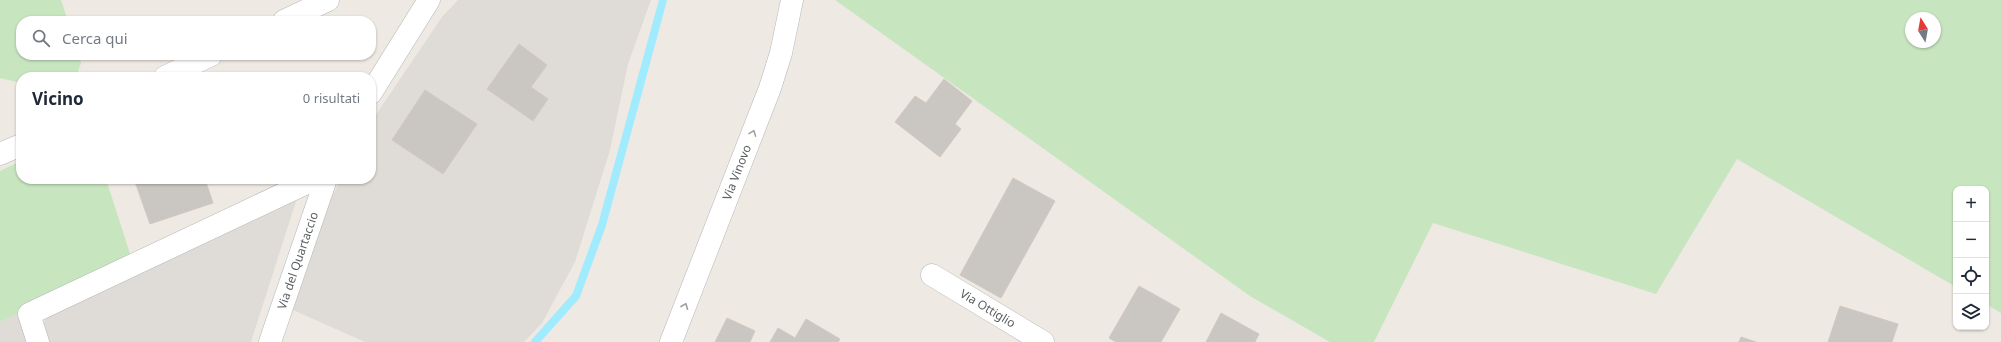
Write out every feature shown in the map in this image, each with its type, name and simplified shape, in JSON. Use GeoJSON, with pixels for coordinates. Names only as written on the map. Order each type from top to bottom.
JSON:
{"type":"FeatureCollection","features":[{"type":"Feature","properties":{"kind":"street"},"geometry":{"type":"LineString","coordinates":[[294,16],[328,0]]}},
{"type":"Feature","properties":{"kind":"street"},"geometry":{"type":"LineString","coordinates":[[376,85],[429,0]]}},
{"type":"Feature","properties":{"kind":"street","name":"Via Vinovo"},"geometry":{"type":"LineString","coordinates":[[671,342],[770,88],[781,53],[792,0]]}},
{"type":"Feature","properties":{"kind":"street"},"geometry":{"type":"LineString","coordinates":[[175,72],[200,60]]}},
{"type":"Feature","properties":{"kind":"street"},"geometry":{"type":"LineString","coordinates":[[0,154],[16,146]]}},
{"type":"Feature","properties":{"kind":"street"},"geometry":{"type":"LineString","coordinates":[[38,342],[29,314],[304,184]]}},
{"type":"Feature","properties":{"kind":"street","name":"Via del Quartaccio"},"geometry":{"type":"LineString","coordinates":[[270,342],[324,184]]}},
{"type":"Feature","properties":{"kind":"street","name":"Via Ottiglio"},"geometry":{"type":"LineString","coordinates":[[932,275],[1043,342]]}},
{"type":"Feature","properties":{"kind":"shaded area"},"geometry":{"type":"Polygon","coordinates":[[[458,0],[651,0],[628,64],[610,150],[575,262],[542,323],[524,342],[365,342],[293,310],[326,208],[338,184],[376,184],[376,115],[442,17],[458,0]]]}},
{"type":"Feature","properties":{"kind":"shaded area"},"geometry":{"type":"Polygon","coordinates":[[[297,198],[251,342],[49,342],[43,323],[49,315],[297,198]]]}},
{"type":"Feature","properties":{"kind":"shaded area"},"geometry":{"type":"Polygon","coordinates":[[[17,313],[27,342],[0,342],[0,322],[17,313]]]}},
{"type":"Feature","properties":{"kind":"green space"},"geometry":{"type":"Polygon","coordinates":[[[0,0],[61,0],[66,16],[16,16],[16,60],[80,60],[81,63],[78,72],[16,72],[16,82],[0,78],[0,0]]]}},
{"type":"Feature","properties":{"kind":"green space"},"geometry":{"type":"Polygon","coordinates":[[[835,0],[2001,0],[2001,313],[1989,306],[1989,186],[1953,186],[1953,285],[1737,159],[1656,294],[1433,223],[1374,342],[1330,342],[1250,296],[835,0]]]}},
{"type":"Feature","properties":{"kind":"green space"},"geometry":{"type":"Polygon","coordinates":[[[16,163],[16,184],[108,184],[132,260],[0,322],[0,171],[16,163]]]}},
{"type":"Feature","properties":{"kind":"building"},"geometry":{"type":"Polygon","coordinates":[[[519,44],[547,65],[531,87],[548,99],[533,121],[487,89],[519,44]]]}},
{"type":"Feature","properties":{"kind":"building"},"geometry":{"type":"Polygon","coordinates":[[[944,79],[972,101],[955,124],[961,129],[940,157],[895,122],[915,96],[926,103],[944,79]]]}},
{"type":"Feature","properties":{"kind":"building"},"geometry":{"type":"Polygon","coordinates":[[[425,90],[477,124],[443,174],[392,140],[425,90]]]}},
{"type":"Feature","properties":{"kind":"building"},"geometry":{"type":"Polygon","coordinates":[[[1013,178],[1055,201],[1001,298],[960,275],[1013,178]]]}},
{"type":"Feature","properties":{"kind":"building"},"geometry":{"type":"Polygon","coordinates":[[[136,184],[207,184],[213,203],[150,224],[136,184]]]}},
{"type":"Feature","properties":{"kind":"building"},"geometry":{"type":"Polygon","coordinates":[[[1139,286],[1180,309],[1161,342],[1116,342],[1109,338],[1139,286]]]}},
{"type":"Feature","properties":{"kind":"building"},"geometry":{"type":"Polygon","coordinates":[[[1840,306],[1898,324],[1892,342],[1828,342],[1840,306]]]}},
{"type":"Feature","properties":{"kind":"building"},"geometry":{"type":"Polygon","coordinates":[[[1221,313],[1259,334],[1255,342],[1206,342],[1221,313]]]}},
{"type":"Feature","properties":{"kind":"building"},"geometry":{"type":"Polygon","coordinates":[[[727,318],[755,331],[750,342],[715,342],[727,318]]]}},
{"type":"Feature","properties":{"kind":"building"},"geometry":{"type":"Polygon","coordinates":[[[806,319],[840,339],[838,342],[770,342],[778,328],[795,338],[806,319]]]}},
{"type":"Feature","properties":{"kind":"building"},"geometry":{"type":"Polygon","coordinates":[[[1741,337],[1756,342],[1739,342],[1741,337]]]}},
{"type":"Feature","properties":{"kind":"waterway"},"geometry":{"type":"LineString","coordinates":[[535,342],[576,296],[602,225],[663,0]]}}]}
